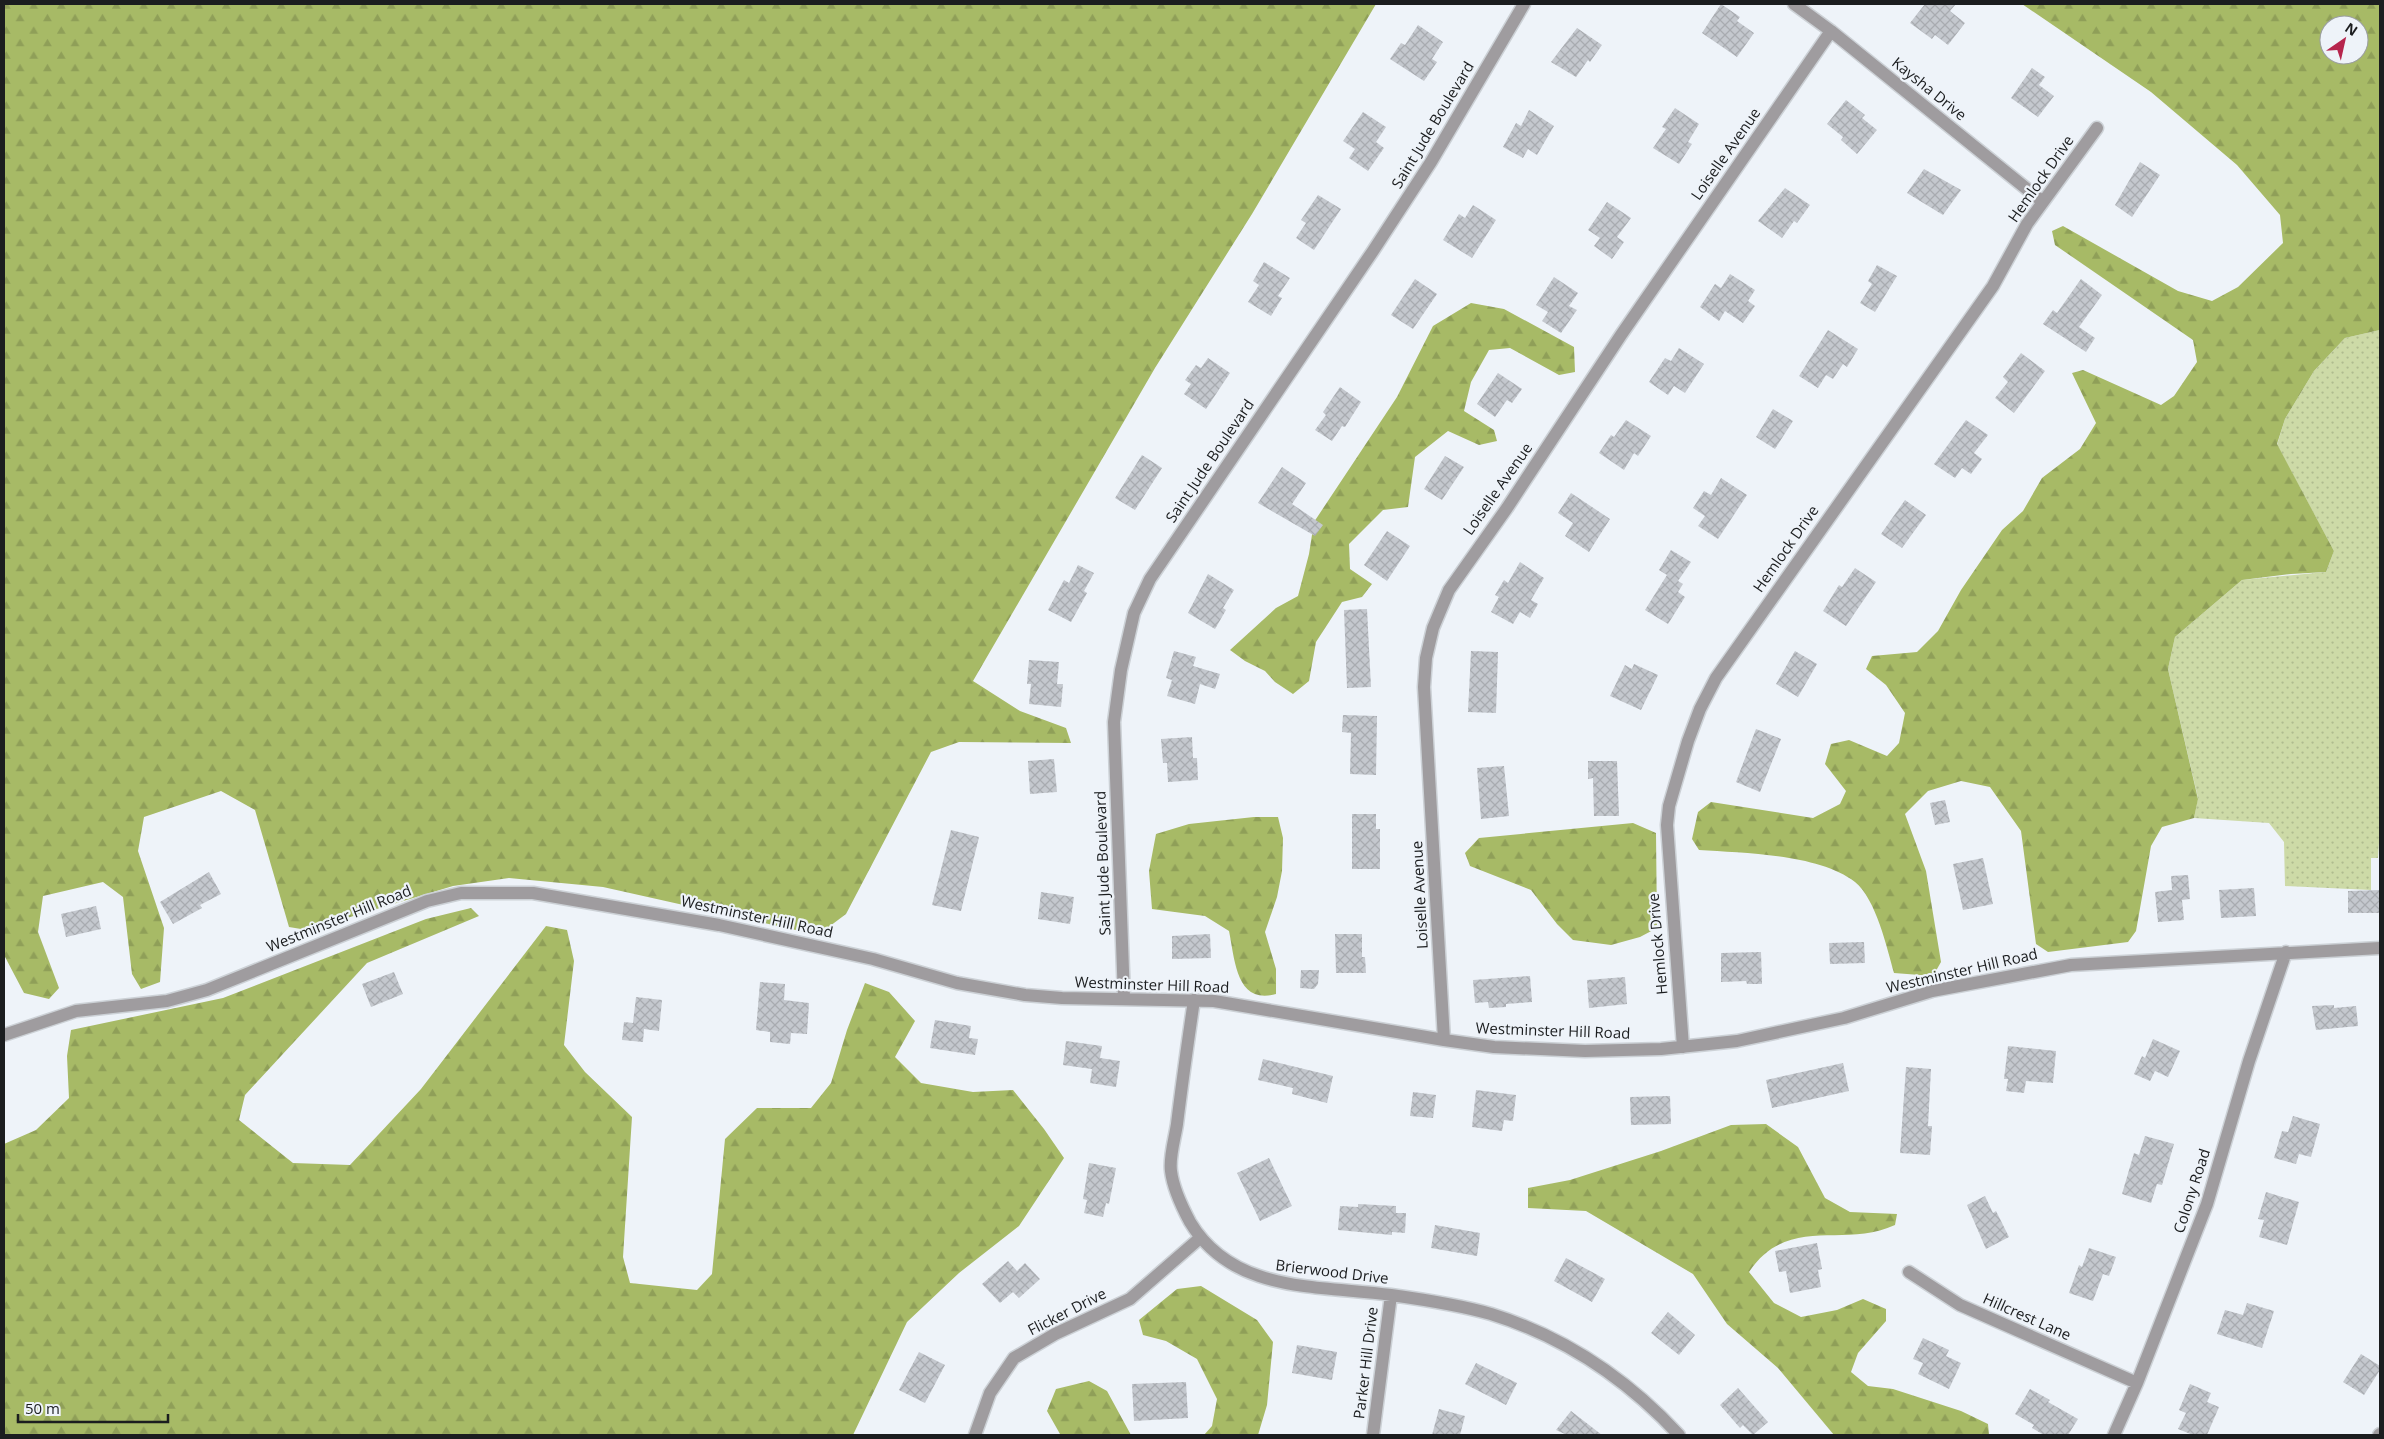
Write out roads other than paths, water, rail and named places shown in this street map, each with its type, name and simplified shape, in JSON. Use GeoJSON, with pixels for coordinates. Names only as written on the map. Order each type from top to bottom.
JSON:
{"type":"FeatureCollection","features":[{"type":"Feature","properties":{"kind":"street","name":"Saint Jude Boulevard"},"geometry":{"type":"LineString","coordinates":[[1124,998],[1114,722],[1121,670],[1136,607],[1150,579],[1205,496],[1415,186],[1524,4]]}},
{"type":"Feature","properties":{"kind":"street","name":"Kaysha Drive"},"geometry":{"type":"LineString","coordinates":[[1794,4],[1831,31],[2043,202]]}},
{"type":"Feature","properties":{"kind":"street","name":"Loiselle Avenue"},"geometry":{"type":"LineString","coordinates":[[1444,1040],[1424,687],[1426,658],[1440,608],[1475,552],[1507,508],[1621,335],[1831,31]]}},
{"type":"Feature","properties":{"kind":"street","name":"Hemlock Drive"},"geometry":{"type":"LineString","coordinates":[[1683,1047],[1666,825],[1676,776],[1700,709],[1716,678],[1993,286],[2027,224],[2097,128]]}},
{"type":"Feature","properties":{"kind":"street","name":"Westminster Hill Road"},"geometry":{"type":"LineString","coordinates":[[4,1035],[76,1011],[167,1001],[207,990],[427,901],[461,893],[484,892],[533,893],[576,899],[617,909],[673,916],[846,953],[957,983],[1025,995],[1062,998],[1214,1001],[1494,1047],[1586,1052],[1617,1052],[1737,1041],[1844,1018],[1932,991],[2011,974],[2071,965],[2380,948]]}},
{"type":"Feature","properties":{"kind":"street","name":"Colony Road"},"geometry":{"type":"LineString","coordinates":[[2114,1435],[2137,1383],[2207,1204],[2249,1061],[2286,952]]}},
{"type":"Feature","properties":{"kind":"street","name":"Brierwood Drive"},"geometry":{"type":"LineString","coordinates":[[1194,1000],[1171,1170],[1182,1207],[1200,1238],[1227,1261],[1265,1279],[1324,1290],[1391,1295],[1490,1314],[1543,1333],[1611,1372],[1654,1408],[1679,1435]]}},
{"type":"Feature","properties":{"kind":"street","name":"Flicker Drive"},"geometry":{"type":"LineString","coordinates":[[975,1435],[990,1393],[1014,1358],[1055,1334],[1130,1299],[1200,1238]]}},
{"type":"Feature","properties":{"kind":"street","name":"Hillcrest Lane"},"geometry":{"type":"LineString","coordinates":[[1908,1272],[1960,1305],[2137,1383]]}},
{"type":"Feature","properties":{"kind":"street","name":"Parker Hill Drive"},"geometry":{"type":"LineString","coordinates":[[1373,1435],[1391,1295]]}}]}
